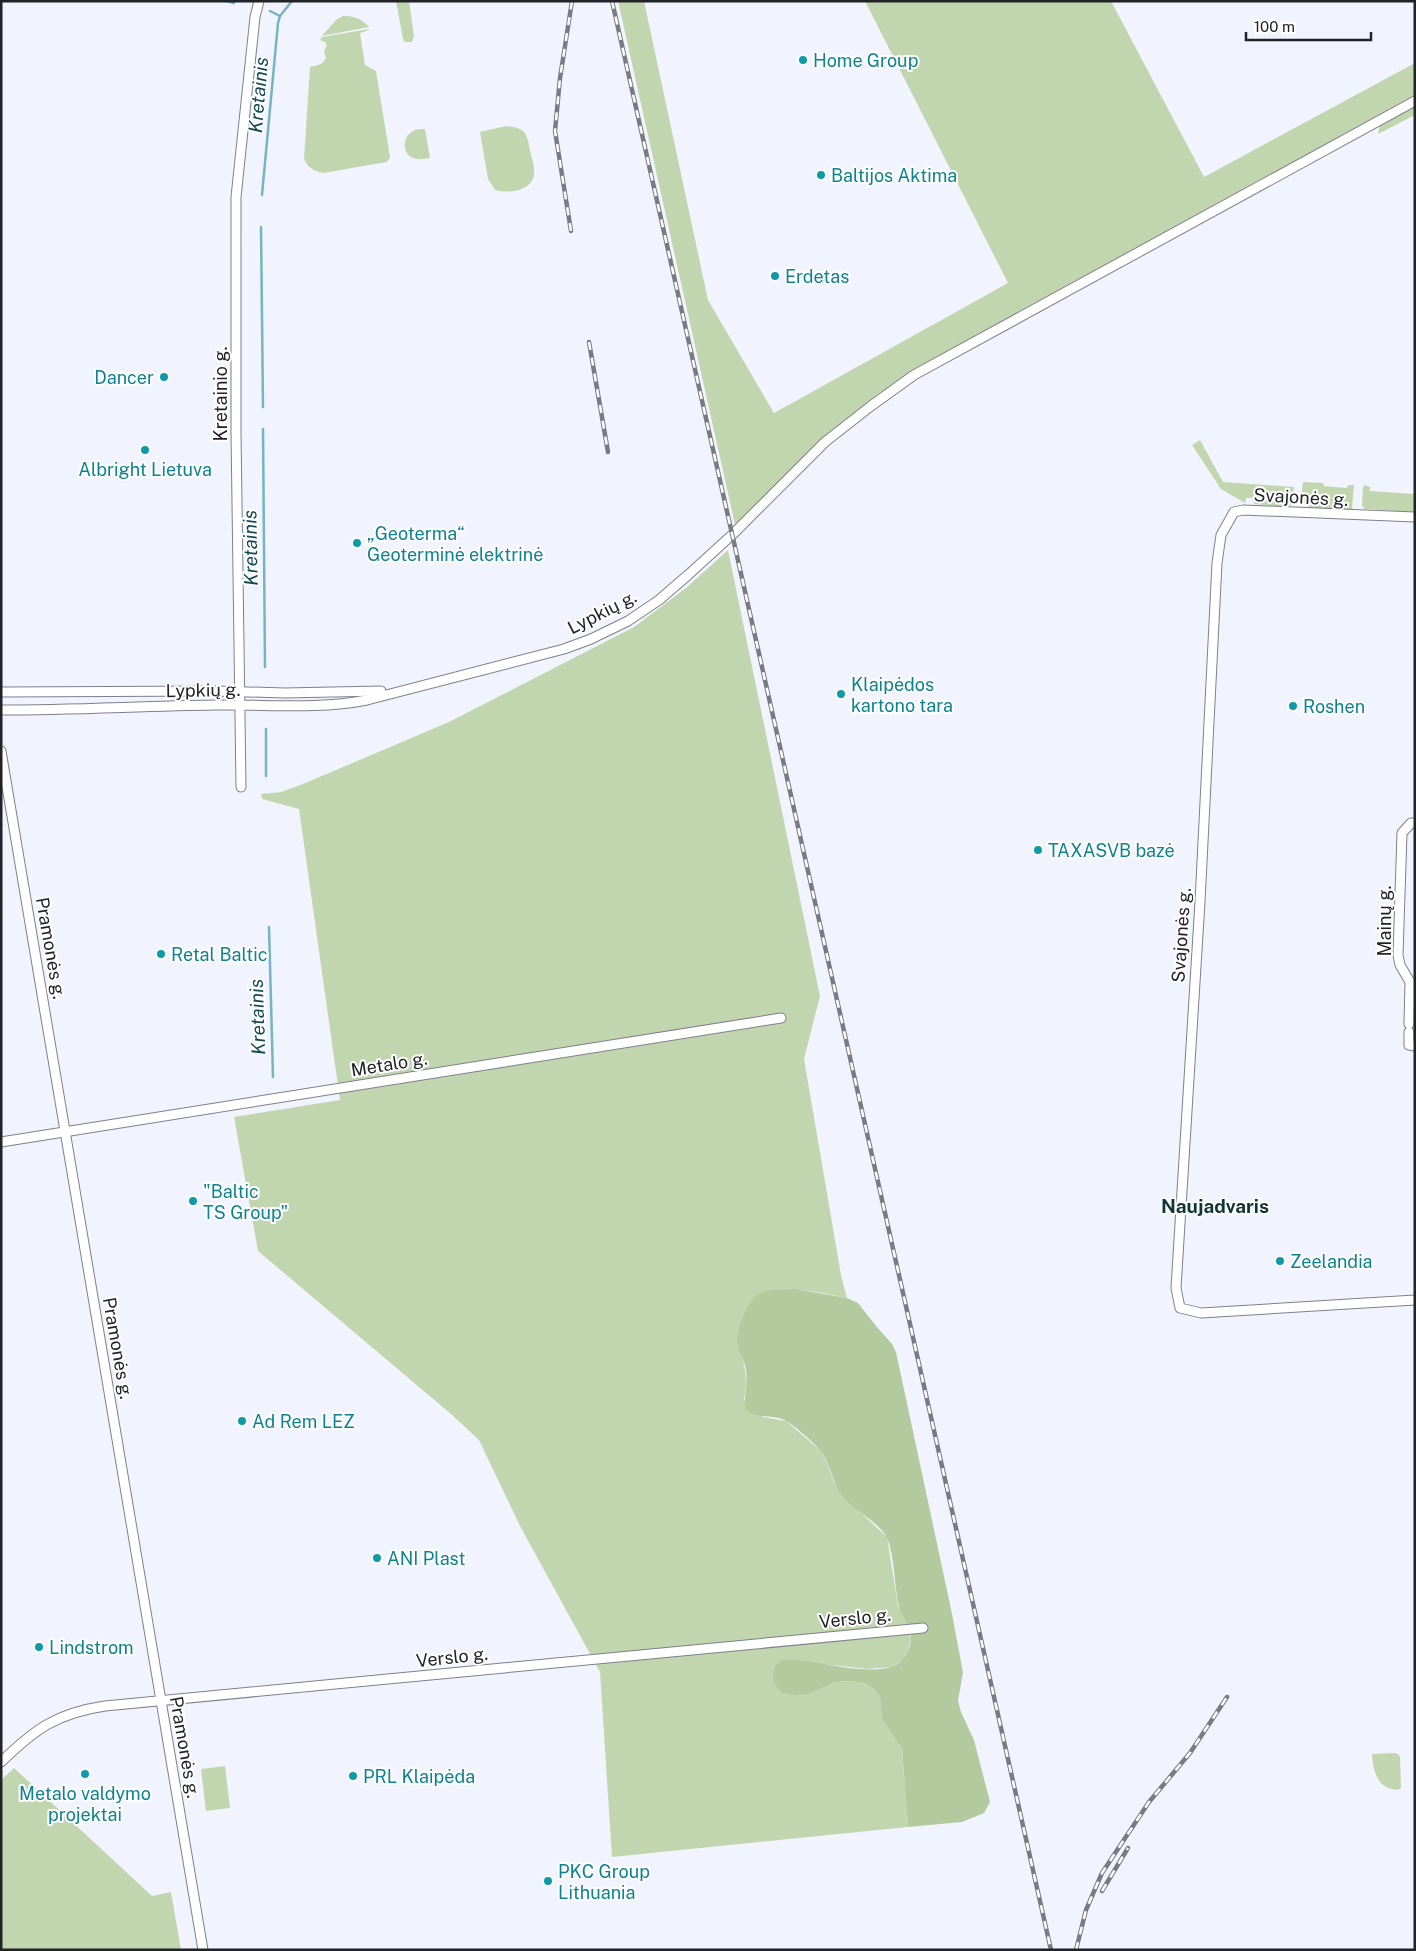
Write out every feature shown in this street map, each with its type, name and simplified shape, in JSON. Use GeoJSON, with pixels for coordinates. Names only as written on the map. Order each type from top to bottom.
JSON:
{"type":"FeatureCollection","features":[{"type":"Feature","properties":{"kind":"street","name":"Kretainio g."},"geometry":{"type":"LineString","coordinates":[[241,787],[236,432],[236,197],[259,1]]}},
{"type":"Feature","properties":{"kind":"street","name":"Lypkių g."},"geometry":{"type":"LineString","coordinates":[[1,710],[337,704],[367,700],[403,689],[547,654],[606,633],[659,600],[733,534],[825,442],[870,406],[914,376],[1415,101]]}},
{"type":"Feature","properties":{"kind":"street","name":"Svajonės g."},"geometry":{"type":"LineString","coordinates":[[1415,517],[1243,510],[1234,512],[1221,535],[1217,563],[1200,902],[1176,1288],[1180,1308],[1201,1314],[1415,1300]]}},
{"type":"Feature","properties":{"kind":"street","name":"Lypkių g."},"geometry":{"type":"LineString","coordinates":[[1,692],[357,693],[403,689]]}},
{"type":"Feature","properties":{"kind":"street","name":"Pramonės g."},"geometry":{"type":"LineString","coordinates":[[1,751],[203,1950]]}},
{"type":"Feature","properties":{"kind":"street","name":"Mainų g."},"geometry":{"type":"LineString","coordinates":[[1415,823],[1411,823],[1402,833],[1399,945],[1400,965],[1410,982],[1409,1045],[1415,1046]]}},
{"type":"Feature","properties":{"kind":"street","name":"Metalo g."},"geometry":{"type":"LineString","coordinates":[[1,1142],[782,1018]]}},
{"type":"Feature","properties":{"kind":"street","name":"Verslo g."},"geometry":{"type":"LineString","coordinates":[[1,1762],[26,1738],[49,1723],[82,1710],[923,1628]]}},
{"type":"Feature","properties":{"kind":"green space"},"geometry":{"type":"Polygon","coordinates":[[[396,1],[409,1],[414,36],[412,42],[405,42],[403,39],[396,1]]]}},
{"type":"Feature","properties":{"kind":"green space"},"geometry":{"type":"Polygon","coordinates":[[[618,1],[644,1],[708,300],[774,413],[1008,283],[865,1],[1111,1],[1204,177],[1415,63],[1415,96],[1002,322],[879,393],[833,430],[736,529],[618,1]]]}},
{"type":"Feature","properties":{"kind":"green space"},"geometry":{"type":"Polygon","coordinates":[[[343,16],[357,18],[369,27],[322,36],[337,19],[343,16]]]}},
{"type":"Feature","properties":{"kind":"green space"},"geometry":{"type":"Polygon","coordinates":[[[369,29],[360,33],[365,65],[376,71],[390,157],[387,162],[323,173],[317,171],[309,167],[304,159],[310,67],[324,61],[324,51],[327,45],[320,40],[322,37],[369,29]]]}},
{"type":"Feature","properties":{"kind":"green space"},"geometry":{"type":"Polygon","coordinates":[[[1415,106],[1415,115],[1378,134],[1381,124],[1415,106]]]}},
{"type":"Feature","properties":{"kind":"green space"},"geometry":{"type":"Polygon","coordinates":[[[506,126],[518,128],[525,134],[534,171],[532,180],[524,188],[507,192],[495,190],[488,179],[480,132],[506,126]]]}},
{"type":"Feature","properties":{"kind":"green space"},"geometry":{"type":"Polygon","coordinates":[[[425,129],[430,158],[419,159],[409,156],[405,149],[407,137],[414,130],[425,129]]]}},
{"type":"Feature","properties":{"kind":"green space"},"geometry":{"type":"Polygon","coordinates":[[[1200,440],[1223,482],[1294,487],[1291,505],[1288,508],[1254,504],[1254,498],[1246,498],[1245,503],[1221,489],[1192,445],[1200,440]]]}},
{"type":"Feature","properties":{"kind":"green space"},"geometry":{"type":"Polygon","coordinates":[[[1303,482],[1323,483],[1324,486],[1346,488],[1349,485],[1354,485],[1352,509],[1311,509],[1301,500],[1303,482]]]}},
{"type":"Feature","properties":{"kind":"green space"},"geometry":{"type":"Polygon","coordinates":[[[1365,485],[1370,487],[1370,491],[1415,494],[1415,512],[1365,509],[1362,506],[1363,487],[1365,485]]]}},
{"type":"Feature","properties":{"kind":"green space"},"geometry":{"type":"Polygon","coordinates":[[[728,550],[820,996],[804,1059],[841,1275],[847,1298],[793,1289],[760,1293],[737,1346],[745,1372],[744,1400],[763,1417],[786,1421],[820,1450],[835,1483],[844,1497],[887,1537],[898,1605],[908,1625],[911,1638],[903,1660],[892,1667],[867,1669],[789,1660],[782,1660],[775,1666],[809,1694],[836,1682],[851,1681],[866,1684],[874,1689],[880,1697],[882,1719],[902,1749],[908,1827],[612,1857],[600,1672],[520,1526],[479,1440],[451,1414],[258,1251],[234,1117],[340,1100],[299,809],[262,799],[261,794],[281,792],[303,784],[449,722],[634,627],[686,588],[728,550]]]}},
{"type":"Feature","properties":{"kind":"green space"},"geometry":{"type":"Polygon","coordinates":[[[795,1289],[847,1298],[858,1303],[892,1344],[896,1352],[963,1672],[958,1701],[974,1740],[990,1802],[984,1813],[962,1822],[908,1827],[902,1749],[882,1719],[880,1697],[874,1689],[866,1684],[851,1681],[836,1682],[809,1694],[795,1695],[783,1693],[777,1688],[773,1678],[775,1666],[781,1660],[864,1669],[891,1667],[899,1663],[906,1655],[911,1637],[899,1606],[892,1554],[884,1533],[843,1497],[823,1454],[808,1438],[784,1420],[755,1415],[745,1409],[746,1370],[737,1344],[738,1331],[743,1316],[751,1302],[760,1293],[764,1291],[795,1289]]]}},
{"type":"Feature","properties":{"kind":"green space"},"geometry":{"type":"Polygon","coordinates":[[[1395,1753],[1400,1757],[1401,1788],[1398,1790],[1391,1789],[1381,1783],[1375,1773],[1372,1754],[1395,1753]]]}},
{"type":"Feature","properties":{"kind":"green space"},"geometry":{"type":"Polygon","coordinates":[[[225,1766],[230,1808],[206,1811],[201,1769],[225,1766]]]}},
{"type":"Feature","properties":{"kind":"green space"},"geometry":{"type":"Polygon","coordinates":[[[14,1768],[152,1896],[171,1892],[181,1950],[1,1950],[1,1780],[14,1768]]]}},
{"type":"Feature","properties":{"kind":"waterway"},"geometry":{"type":"LineString","coordinates":[[226,1],[234,3]]}},
{"type":"Feature","properties":{"kind":"waterway","name":"Kretainis"},"geometry":{"type":"LineString","coordinates":[[262,195],[278,23],[280,16],[292,1]]}},
{"type":"Feature","properties":{"kind":"waterway"},"geometry":{"type":"LineString","coordinates":[[270,11],[280,16]]}},
{"type":"Feature","properties":{"kind":"waterway","name":"Kretainis"},"geometry":{"type":"LineString","coordinates":[[261,227],[263,407]]}},
{"type":"Feature","properties":{"kind":"waterway","name":"Kretainis"},"geometry":{"type":"LineString","coordinates":[[263,429],[265,667]]}},
{"type":"Feature","properties":{"kind":"waterway","name":"Kretainis"},"geometry":{"type":"LineString","coordinates":[[266,729],[266,776]]}},
{"type":"Feature","properties":{"kind":"waterway","name":"Kretainis"},"geometry":{"type":"LineString","coordinates":[[269,927],[273,1077]]}},
{"type":"Feature","properties":{"kind":"railway"},"geometry":{"type":"LineString","coordinates":[[571,231],[555,131],[560,78],[572,1]]}},
{"type":"Feature","properties":{"kind":"railway"},"geometry":{"type":"LineString","coordinates":[[612,1],[1051,1950]]}},
{"type":"Feature","properties":{"kind":"railway"},"geometry":{"type":"LineString","coordinates":[[589,342],[608,452]]}},
{"type":"Feature","properties":{"kind":"railway"},"geometry":{"type":"LineString","coordinates":[[1076,1950],[1086,1910],[1102,1873],[1149,1802],[1190,1753],[1227,1697]]}},
{"type":"Feature","properties":{"kind":"railway"},"geometry":{"type":"LineString","coordinates":[[1102,1891],[1128,1848]]}},
{"type":"Feature","properties":{"kind":"place","name":"Home Group"},"geometry":{"type":"Point","coordinates":[803,60]}},
{"type":"Feature","properties":{"kind":"place","name":"Baltijos Aktima"},"geometry":{"type":"Point","coordinates":[821,175]}},
{"type":"Feature","properties":{"kind":"place","name":"Erdetas"},"geometry":{"type":"Point","coordinates":[775,276]}},
{"type":"Feature","properties":{"kind":"place","name":"Dancer"},"geometry":{"type":"Point","coordinates":[164,377]}},
{"type":"Feature","properties":{"kind":"place","name":"Albright Lietuva"},"geometry":{"type":"Point","coordinates":[145,450]}},
{"type":"Feature","properties":{"kind":"place","name":"„Geoterma“ Geoterminė elektrinė"},"geometry":{"type":"Point","coordinates":[357,543]}},
{"type":"Feature","properties":{"kind":"place","name":"Klaipėdos kartono tara"},"geometry":{"type":"Point","coordinates":[841,694]}},
{"type":"Feature","properties":{"kind":"place","name":"Roshen"},"geometry":{"type":"Point","coordinates":[1293,706]}},
{"type":"Feature","properties":{"kind":"place","name":"TAXASVB bazė"},"geometry":{"type":"Point","coordinates":[1038,850]}},
{"type":"Feature","properties":{"kind":"place","name":"Retal Baltic"},"geometry":{"type":"Point","coordinates":[161,954]}},
{"type":"Feature","properties":{"kind":"place","name":"\"Baltic TS Group\""},"geometry":{"type":"Point","coordinates":[193,1201]}},
{"type":"Feature","properties":{"kind":"place","name":"Zeelandia"},"geometry":{"type":"Point","coordinates":[1280,1261]}},
{"type":"Feature","properties":{"kind":"place","name":"Ad Rem LEZ"},"geometry":{"type":"Point","coordinates":[242,1421]}},
{"type":"Feature","properties":{"kind":"place","name":"ANI Plast"},"geometry":{"type":"Point","coordinates":[377,1558]}},
{"type":"Feature","properties":{"kind":"place","name":"Lindstrom"},"geometry":{"type":"Point","coordinates":[39,1647]}},
{"type":"Feature","properties":{"kind":"place","name":"Metalo valdymo projektai"},"geometry":{"type":"Point","coordinates":[85,1774]}},
{"type":"Feature","properties":{"kind":"place","name":"PRL Klaipėda"},"geometry":{"type":"Point","coordinates":[353,1776]}},
{"type":"Feature","properties":{"kind":"place","name":"PKC Group Lithuania"},"geometry":{"type":"Point","coordinates":[548,1881]}},
{"type":"Feature","properties":{"kind":"district","name":"Naujadvaris"},"geometry":{"type":"Point","coordinates":[1215,1206]}}]}
